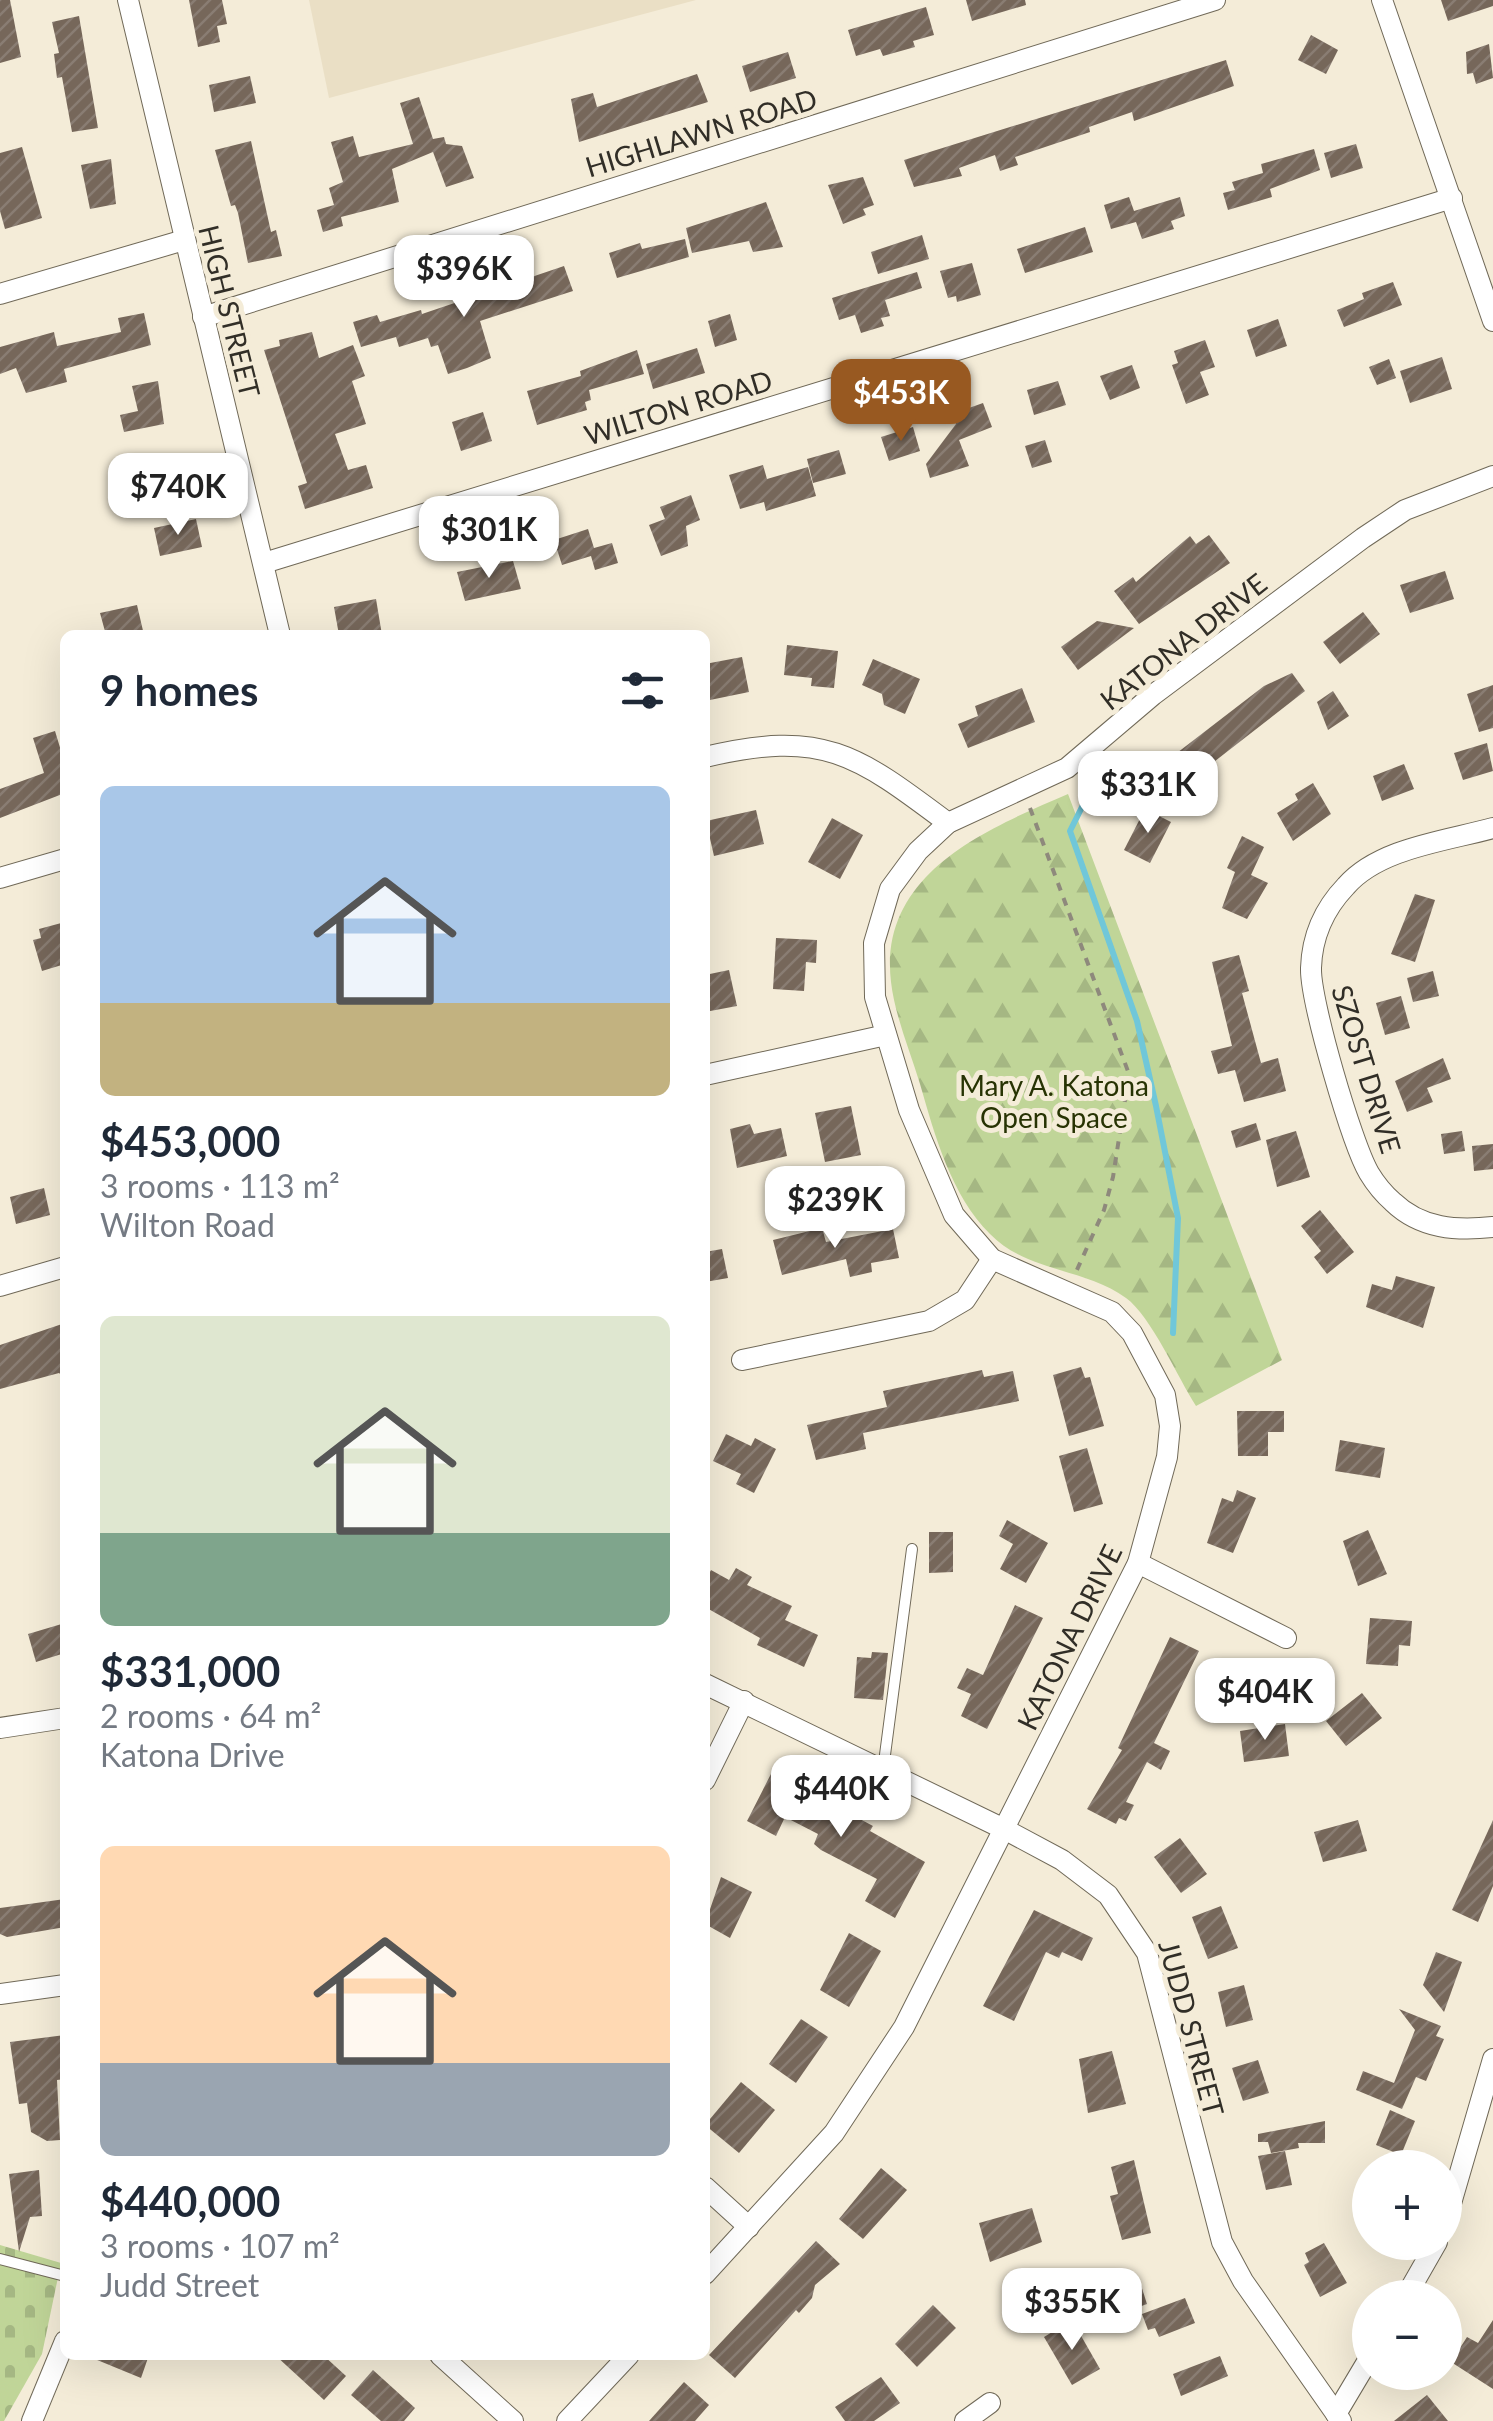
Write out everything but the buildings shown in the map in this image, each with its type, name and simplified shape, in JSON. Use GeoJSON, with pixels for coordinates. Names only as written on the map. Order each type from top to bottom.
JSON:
{"type":"FeatureCollection","features":[{"type":"Feature","properties":{"kind":"street","name":"HIGH STREET"},"geometry":{"type":"LineString","coordinates":[[128,0],[279,630]]}},
{"type":"Feature","properties":{"kind":"street","name":"HIGHLAWN ROAD"},"geometry":{"type":"LineString","coordinates":[[203,316],[1215,0]]}},
{"type":"Feature","properties":{"kind":"street"},"geometry":{"type":"LineString","coordinates":[[1382,0],[1493,321]]}},
{"type":"Feature","properties":{"kind":"street","name":"WILTON ROAD"},"geometry":{"type":"LineString","coordinates":[[264,564],[1452,198]]}},
{"type":"Feature","properties":{"kind":"street"},"geometry":{"type":"LineString","coordinates":[[0,294],[184,240]]}},
{"type":"Feature","properties":{"kind":"street","name":"KATONA DRIVE"},"geometry":{"type":"LineString","coordinates":[[710,2269],[860,2097],[904,2027],[1138,1563],[1167,1457],[1170,1426],[1164,1395],[1132,1334],[1112,1312],[992,1258],[954,1215],[940,1188],[886,1035],[872,970],[880,919],[903,869],[948,823],[1068,768],[1153,695],[1363,538],[1406,510],[1493,476]]}},
{"type":"Feature","properties":{"kind":"street"},"geometry":{"type":"LineString","coordinates":[[710,756],[782,743],[828,749],[888,778],[948,823]]}},
{"type":"Feature","properties":{"kind":"street","name":"SZOST DRIVE"},"geometry":{"type":"LineString","coordinates":[[1493,828],[1384,858],[1348,882],[1316,934],[1311,966],[1312,1000],[1368,1172],[1394,1204],[1424,1223],[1461,1231],[1493,1227]]}},
{"type":"Feature","properties":{"kind":"street"},"geometry":{"type":"LineString","coordinates":[[0,878],[60,861]]}},
{"type":"Feature","properties":{"kind":"street"},"geometry":{"type":"LineString","coordinates":[[710,1074],[886,1035]]}},
{"type":"Feature","properties":{"kind":"street"},"geometry":{"type":"LineString","coordinates":[[742,1360],[930,1321],[964,1300],[992,1258]]}},
{"type":"Feature","properties":{"kind":"street"},"geometry":{"type":"LineString","coordinates":[[0,1286],[60,1268]]}},
{"type":"Feature","properties":{"kind":"street"},"geometry":{"type":"LineString","coordinates":[[1138,1563],[1286,1638]]}},
{"type":"Feature","properties":{"kind":"street","name":"JUDD STREET"},"geometry":{"type":"LineString","coordinates":[[710,1686],[1006,1830],[1090,1878],[1136,1932],[1147,1953],[1222,2242],[1243,2281],[1339,2418]]}},
{"type":"Feature","properties":{"kind":"street"},"geometry":{"type":"LineString","coordinates":[[710,1770],[744,1701]]}},
{"type":"Feature","properties":{"kind":"street"},"geometry":{"type":"LineString","coordinates":[[0,1728],[60,1719]]}},
{"type":"Feature","properties":{"kind":"street"},"geometry":{"type":"LineString","coordinates":[[0,1994],[60,1986]]}},
{"type":"Feature","properties":{"kind":"street"},"geometry":{"type":"LineString","coordinates":[[1462,2166],[1493,2059]]}},
{"type":"Feature","properties":{"kind":"street"},"geometry":{"type":"LineString","coordinates":[[710,2191],[749,2226]]}},
{"type":"Feature","properties":{"kind":"street"},"geometry":{"type":"LineString","coordinates":[[32,2421],[60,2353]]}},
{"type":"Feature","properties":{"kind":"street"},"geometry":{"type":"LineString","coordinates":[[446,2360],[513,2421]]}},
{"type":"Feature","properties":{"kind":"street"},"geometry":{"type":"LineString","coordinates":[[567,2421],[624,2360]]}},
{"type":"Feature","properties":{"kind":"street"},"geometry":{"type":"LineString","coordinates":[[1339,2418],[1353,2390]]}},
{"type":"Feature","properties":{"kind":"street"},"geometry":{"type":"LineString","coordinates":[[965,2421],[990,2403]]}},
{"type":"Feature","properties":{"kind":"lane"},"geometry":{"type":"LineString","coordinates":[[883,1770],[912,1550]]}},
{"type":"Feature","properties":{"kind":"lane"},"geometry":{"type":"LineString","coordinates":[[0,2259],[60,2275]]}},
{"type":"Feature","properties":{"kind":"path"},"geometry":{"type":"LineString","coordinates":[[1023,789],[1093,968],[1129,1074],[1125,1121],[1104,1210],[1067,1289]]}},
{"type":"Feature","properties":{"kind":"shaded area"},"geometry":{"type":"Polygon","coordinates":[[[309,0],[696,0],[329,98],[309,0]]]}},
{"type":"Feature","properties":{"kind":"green space","name":"Mary A. Katona Open Space"},"geometry":{"type":"Polygon","coordinates":[[[1068,794],[1282,1360],[1196,1406],[1154,1333],[1126,1298],[1093,1281],[1021,1256],[990,1234],[976,1218],[938,1144],[893,995],[892,944],[902,912],[920,884],[944,860],[973,840],[1068,794]]]}},
{"type":"Feature","properties":{"kind":"green space"},"geometry":{"type":"Polygon","coordinates":[[[0,2245],[60,2263],[60,2268],[42,2354],[4,2421],[0,2421],[0,2245]]]}},
{"type":"Feature","properties":{"kind":"waterway"},"geometry":{"type":"LineString","coordinates":[[1084,803],[1070,831],[1137,1021],[1178,1218],[1173,1333]]}}]}
